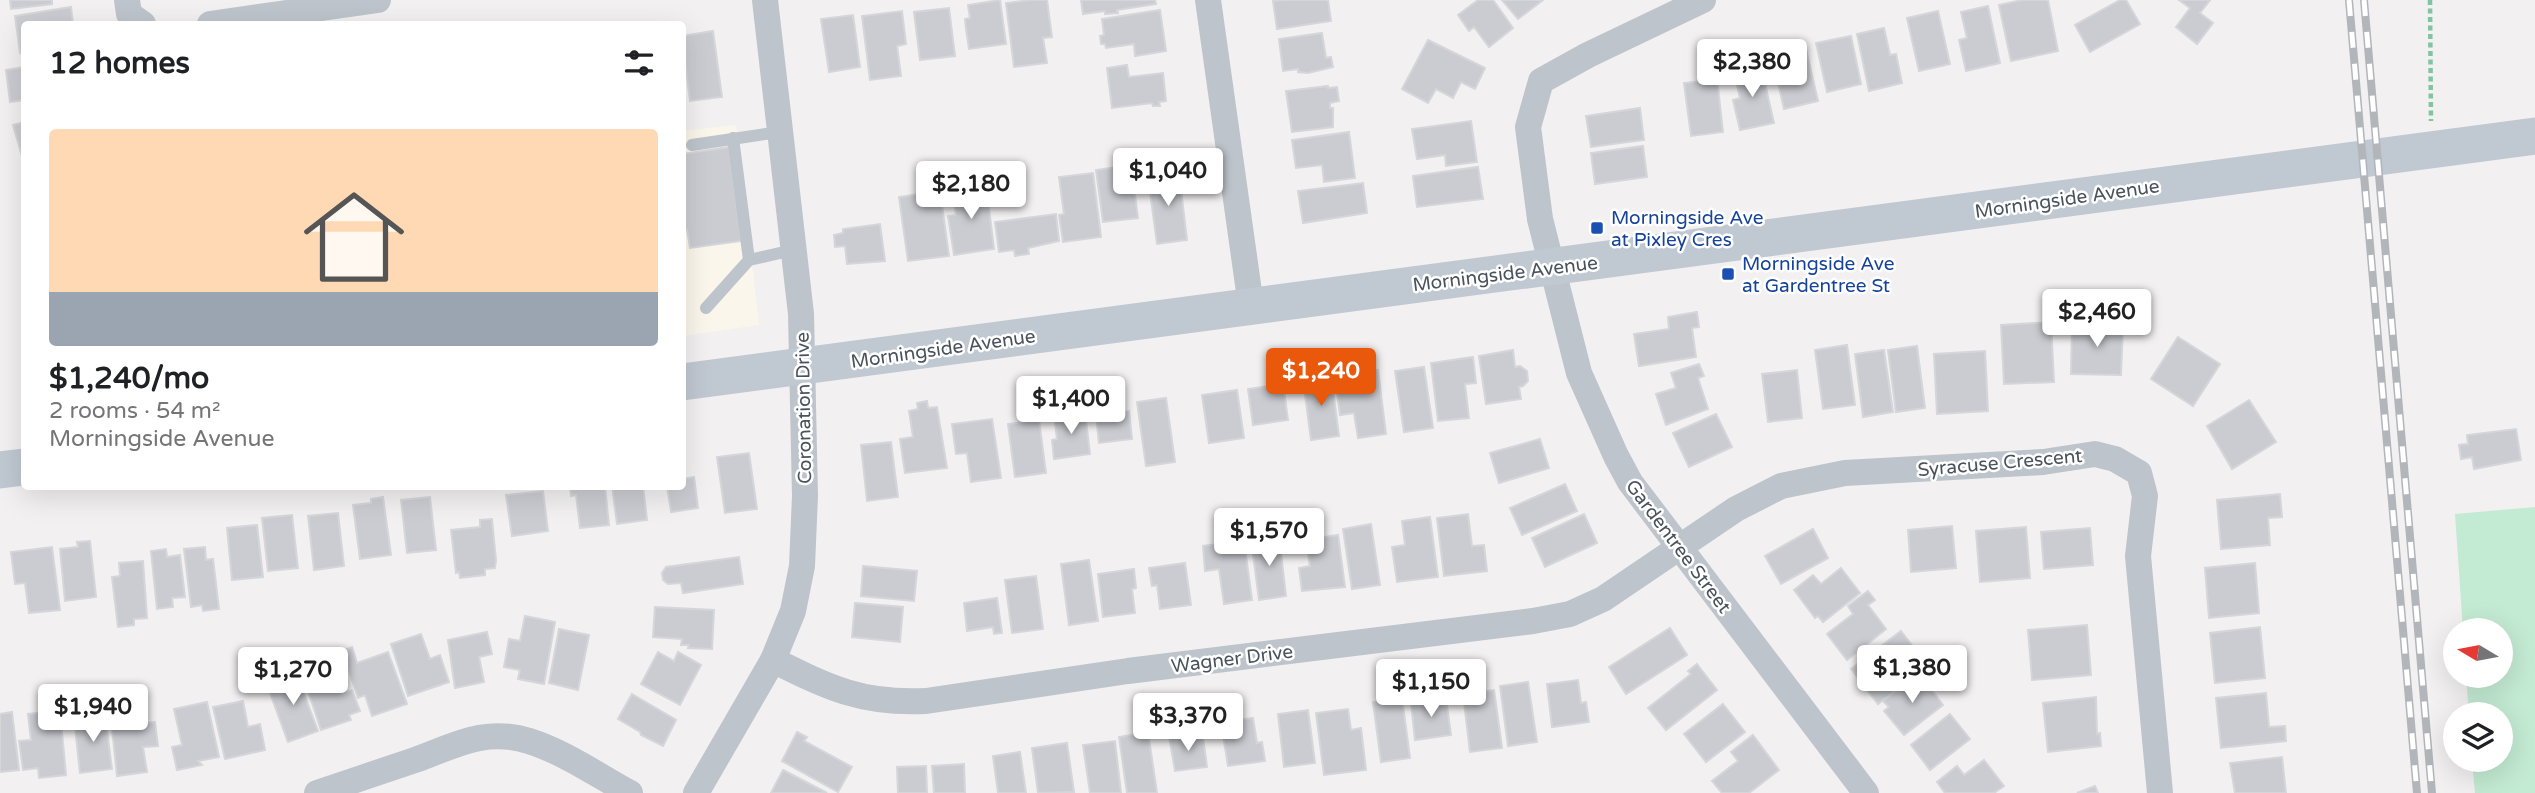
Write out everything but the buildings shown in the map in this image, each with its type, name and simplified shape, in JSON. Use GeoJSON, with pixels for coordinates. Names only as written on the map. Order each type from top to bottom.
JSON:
{"type":"FeatureCollection","features":[{"type":"Feature","properties":{"kind":"main road","name":"Morningside Avenue"},"geometry":{"type":"LineString","coordinates":[[686,382],[2535,136]]}},
{"type":"Feature","properties":{"kind":"main road"},"geometry":{"type":"LineString","coordinates":[[0,470],[21,467]]}},
{"type":"Feature","properties":{"kind":"street"},"geometry":{"type":"LineString","coordinates":[[127,0],[129,13],[139,21]]}},
{"type":"Feature","properties":{"kind":"street"},"geometry":{"type":"LineString","coordinates":[[231,21],[378,0]]}},
{"type":"Feature","properties":{"kind":"street","name":"Coronation Drive"},"geometry":{"type":"LineString","coordinates":[[696,793],[773,660],[793,611],[802,566],[805,496],[801,314],[765,0]]}},
{"type":"Feature","properties":{"kind":"street"},"geometry":{"type":"LineString","coordinates":[[1208,0],[1251,306]]}},
{"type":"Feature","properties":{"kind":"street","name":"Gardentree Street"},"geometry":{"type":"LineString","coordinates":[[1703,0],[1588,55],[1541,81],[1528,127],[1539,219],[1579,373],[1630,482],[1866,793]]}},
{"type":"Feature","properties":{"kind":"street","name":"Syracuse Crescent"},"geometry":{"type":"LineString","coordinates":[[1679,547],[1736,509],[1781,486],[1807,480],[1845,473],[2043,462],[2095,454],[2126,464],[2138,474],[2145,496],[2138,556],[2160,793]]}},
{"type":"Feature","properties":{"kind":"street","name":"Wagner Drive"},"geometry":{"type":"LineString","coordinates":[[773,660],[846,693],[888,701],[926,701],[1128,671],[1519,623],[1570,614],[1602,599],[1679,547]]}},
{"type":"Feature","properties":{"kind":"street"},"geometry":{"type":"LineString","coordinates":[[317,793],[431,754],[462,740],[487,736],[529,741],[557,753],[630,793]]}},
{"type":"Feature","properties":{"kind":"lane"},"geometry":{"type":"LineString","coordinates":[[692,145],[779,132]]}},
{"type":"Feature","properties":{"kind":"lane"},"geometry":{"type":"LineString","coordinates":[[733,138],[749,260]]}},
{"type":"Feature","properties":{"kind":"lane"},"geometry":{"type":"LineString","coordinates":[[706,307],[749,260],[793,250]]}},
{"type":"Feature","properties":{"kind":"path"},"geometry":{"type":"LineString","coordinates":[[2430,0],[2432,150]]}},
{"type":"Feature","properties":{"kind":"shaded area"},"geometry":{"type":"Polygon","coordinates":[[[736,125],[759,325],[686,336],[686,131],[736,125]]]}},
{"type":"Feature","properties":{"kind":"green space"},"geometry":{"type":"Polygon","coordinates":[[[2535,507],[2535,793],[2475,793],[2473,772],[2513,772],[2513,702],[2468,702],[2467,688],[2513,688],[2513,618],[2462,618],[2455,514],[2535,507]]]}},
{"type":"Feature","properties":{"kind":"railway"},"geometry":{"type":"LineString","coordinates":[[2349,0],[2417,793]]}},
{"type":"Feature","properties":{"kind":"railway"},"geometry":{"type":"LineString","coordinates":[[2364,0],[2432,793]]}},
{"type":"Feature","properties":{"kind":"place","name":"Morningside Ave at Pixley Cres"},"geometry":{"type":"Point","coordinates":[1597,228]}},
{"type":"Feature","properties":{"kind":"place","name":"Morningside Ave at Gardentree St"},"geometry":{"type":"Point","coordinates":[1728,274]}}]}
